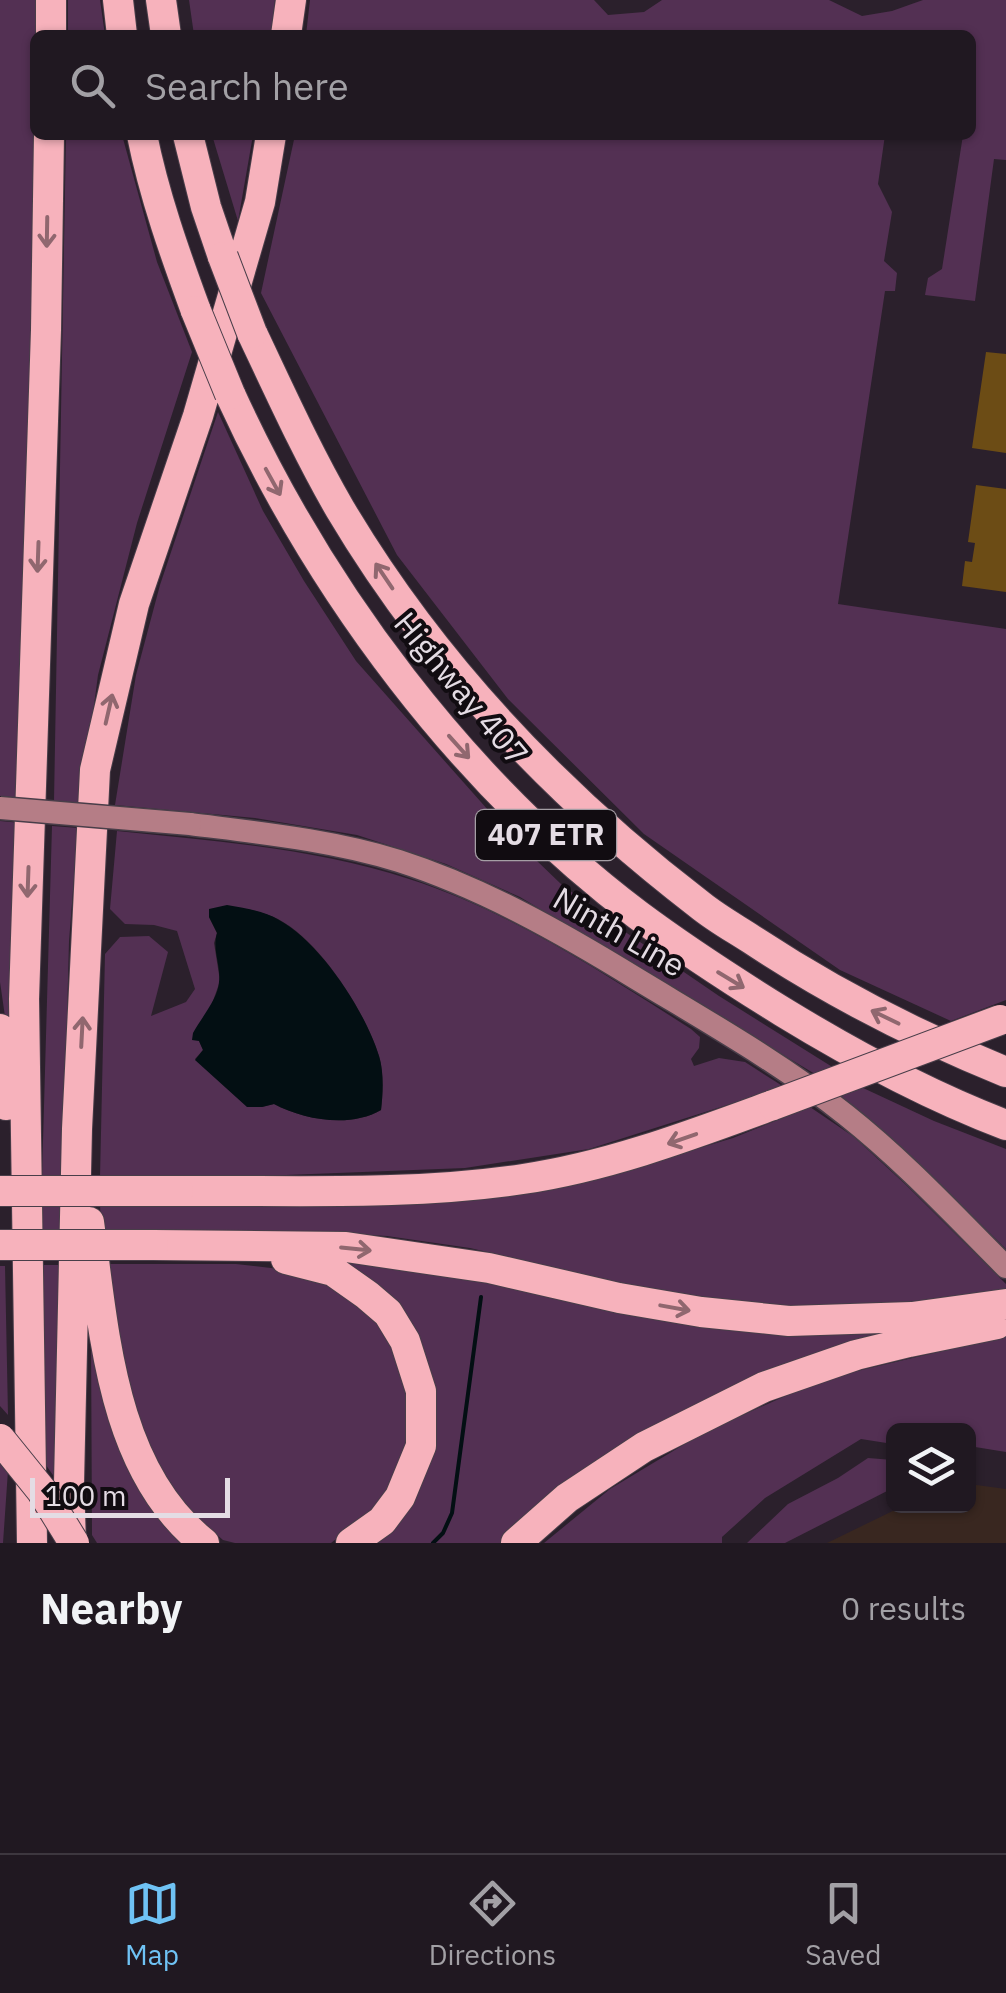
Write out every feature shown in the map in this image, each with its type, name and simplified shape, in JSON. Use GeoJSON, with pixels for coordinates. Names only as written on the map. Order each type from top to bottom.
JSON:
{"type":"FeatureCollection","features":[{"type":"Feature","properties":{"kind":"highway"},"geometry":{"type":"LineString","coordinates":[[51,30],[52,0]]}},
{"type":"Feature","properties":{"kind":"highway"},"geometry":{"type":"LineString","coordinates":[[118,0],[121,30]]}},
{"type":"Feature","properties":{"kind":"highway"},"geometry":{"type":"LineString","coordinates":[[161,0],[165,30]]}},
{"type":"Feature","properties":{"kind":"highway"},"geometry":{"type":"LineString","coordinates":[[287,30],[291,0]]}},
{"type":"Feature","properties":{"kind":"highway"},"geometry":{"type":"LineString","coordinates":[[32,1543],[24,999],[49,140]]}},
{"type":"Feature","properties":{"kind":"highway","name":"Highway 407"},"geometry":{"type":"LineString","coordinates":[[143,140],[148,167],[196,312],[259,457],[308,545],[362,626],[432,716],[564,853],[635,913],[715,971],[843,1048],[930,1094],[1006,1125]]}},
{"type":"Feature","properties":{"kind":"highway","name":"Highway 407"},"geometry":{"type":"LineString","coordinates":[[189,140],[222,258],[252,333],[312,458],[385,578],[444,659],[509,734],[584,809],[702,907],[855,1003],[1006,1072]]}},
{"type":"Feature","properties":{"kind":"highway"},"geometry":{"type":"LineString","coordinates":[[73,1543],[68,1484],[76,1130],[95,770],[134,604],[198,416],[260,202],[270,140]]}},
{"type":"Feature","properties":{"kind":"highway"},"geometry":{"type":"LineString","coordinates":[[0,1191],[392,1190],[526,1178],[632,1155],[1003,1019]]}},
{"type":"Feature","properties":{"kind":"highway"},"geometry":{"type":"LineString","coordinates":[[0,1030],[15,1290],[27,1303]]}},
{"type":"Feature","properties":{"kind":"highway"},"geometry":{"type":"LineString","coordinates":[[76,1130],[113,1382],[148,1477],[168,1509],[204,1543]]}},
{"type":"Feature","properties":{"kind":"highway"},"geometry":{"type":"LineString","coordinates":[[0,1244],[346,1248],[489,1268],[618,1298],[701,1312],[789,1321],[912,1318],[1006,1304]]}},
{"type":"Feature","properties":{"kind":"highway"},"geometry":{"type":"LineString","coordinates":[[153,1246],[295,1260],[333,1271],[388,1313],[405,1342],[422,1391],[421,1446],[400,1498],[382,1521],[351,1543]]}},
{"type":"Feature","properties":{"kind":"highway"},"geometry":{"type":"LineString","coordinates":[[516,1543],[567,1498],[644,1447],[764,1387],[874,1350],[1006,1322]]}},
{"type":"Feature","properties":{"kind":"highway"},"geometry":{"type":"LineString","coordinates":[[0,1439],[42,1491],[73,1543]]}},
{"type":"Feature","properties":{"kind":"main road","name":"Ninth Line"},"geometry":{"type":"LineString","coordinates":[[0,808],[190,824],[321,842],[398,861],[455,882],[532,918],[614,964],[773,1062],[884,1146],[1006,1267]]}},
{"type":"Feature","properties":{"kind":"shaded area"},"geometry":{"type":"Polygon","coordinates":[[[0,0],[39,0],[39,30],[30,30],[30,140],[36,140],[20,798],[0,796],[0,0]]]}},
{"type":"Feature","properties":{"kind":"shaded area"},"geometry":{"type":"Polygon","coordinates":[[[68,0],[100,0],[104,30],[68,30],[68,0]]]}},
{"type":"Feature","properties":{"kind":"shaded area"},"geometry":{"type":"Polygon","coordinates":[[[189,0],[275,0],[272,30],[193,30],[189,0]]]}},
{"type":"Feature","properties":{"kind":"shaded area"},"geometry":{"type":"Polygon","coordinates":[[[310,0],[594,0],[608,15],[644,12],[662,0],[829,0],[862,16],[923,0],[1006,0],[1006,160],[994,159],[975,301],[925,295],[928,278],[942,269],[962,140],[976,140],[976,30],[307,30],[310,0]]]}},
{"type":"Feature","properties":{"kind":"shaded area"},"geometry":{"type":"Polygon","coordinates":[[[66,140],[123,140],[157,262],[192,352],[137,523],[98,675],[81,803],[54,801],[66,140]]]}},
{"type":"Feature","properties":{"kind":"shaded area"},"geometry":{"type":"Polygon","coordinates":[[[214,140],[252,140],[238,221],[214,140]]]}},
{"type":"Feature","properties":{"kind":"shaded area"},"geometry":{"type":"Polygon","coordinates":[[[294,140],[884,140],[878,184],[892,212],[884,261],[897,273],[895,291],[885,291],[838,604],[1006,629],[1006,1000],[951,1021],[840,970],[644,834],[508,699],[397,555],[261,293],[294,140]]]}},
{"type":"Feature","properties":{"kind":"shaded area"},"geometry":{"type":"Polygon","coordinates":[[[218,412],[263,511],[356,661],[511,836],[561,884],[618,927],[834,1068],[815,1074],[520,897],[446,864],[357,835],[255,818],[115,805],[136,675],[160,585],[218,412]]]}},
{"type":"Feature","properties":{"kind":"shaded area"},"geometry":{"type":"Polygon","coordinates":[[[0,821],[21,823],[17,1099],[0,982],[0,821]]]}},
{"type":"Feature","properties":{"kind":"shaded area"},"geometry":{"type":"Polygon","coordinates":[[[52,826],[78,828],[69,941],[63,1177],[42,1176],[52,826]]]}},
{"type":"Feature","properties":{"kind":"shaded area"},"geometry":{"type":"Polygon","coordinates":[[[117,831],[264,847],[373,868],[484,908],[623,986],[700,1037],[699,1048],[691,1059],[694,1066],[719,1058],[745,1062],[784,1087],[589,1149],[465,1168],[181,1179],[100,1177],[105,954],[120,937],[149,936],[168,952],[151,1016],[186,1002],[195,989],[177,931],[125,924],[110,909],[117,831]],[[248,909],[209,917],[217,933],[214,943],[220,981],[199,1041],[203,1050],[195,1059],[262,1107],[274,1104],[328,1120],[356,1119],[381,1110],[381,1062],[363,1019],[339,979],[294,929],[275,917],[248,909]]]}},
{"type":"Feature","properties":{"kind":"shaded area"},"geometry":{"type":"Polygon","coordinates":[[[227,905],[279,920],[310,945],[340,980],[379,1056],[381,1110],[355,1119],[327,1120],[274,1104],[247,1107],[195,1060],[203,1050],[199,1041],[192,1040],[193,1033],[219,982],[217,933],[209,909],[227,905]]]}},
{"type":"Feature","properties":{"kind":"shaded area"},"geometry":{"type":"Polygon","coordinates":[[[861,1087],[1006,1149],[1006,1249],[912,1157],[839,1095],[861,1087]]]}},
{"type":"Feature","properties":{"kind":"shaded area"},"geometry":{"type":"Polygon","coordinates":[[[810,1107],[854,1137],[905,1184],[1006,1284],[1006,1295],[902,1305],[799,1308],[684,1298],[470,1248],[387,1236],[312,1232],[101,1234],[100,1202],[639,1166],[733,1138],[810,1107]]]}},
{"type":"Feature","properties":{"kind":"shaded area"},"geometry":{"type":"Polygon","coordinates":[[[42,1202],[62,1202],[62,1234],[42,1233],[42,1202]]]}},
{"type":"Feature","properties":{"kind":"shaded area"},"geometry":{"type":"Polygon","coordinates":[[[347,1263],[446,1271],[905,1328],[797,1367],[504,1543],[370,1543],[433,1395],[347,1263]]]}},
{"type":"Feature","properties":{"kind":"shaded area"},"geometry":{"type":"Polygon","coordinates":[[[104,1264],[236,1264],[296,1271],[337,1284],[366,1306],[405,1362],[413,1434],[386,1499],[331,1543],[223,1540],[183,1505],[140,1432],[104,1264]]]}},
{"type":"Feature","properties":{"kind":"shaded area"},"geometry":{"type":"Polygon","coordinates":[[[43,1265],[62,1265],[62,1488],[41,1458],[43,1265]]]}},
{"type":"Feature","properties":{"kind":"shaded area"},"geometry":{"type":"Polygon","coordinates":[[[0,1266],[5,1266],[8,1415],[0,1406],[0,1266]]]}},
{"type":"Feature","properties":{"kind":"shaded area"},"geometry":{"type":"Polygon","coordinates":[[[91,1336],[190,1543],[97,1543],[92,1535],[91,1336]]]}},
{"type":"Feature","properties":{"kind":"shaded area"},"geometry":{"type":"Polygon","coordinates":[[[1006,1336],[1006,1452],[976,1447],[976,1423],[886,1423],[886,1443],[861,1439],[765,1498],[722,1537],[722,1543],[544,1543],[610,1489],[703,1433],[823,1379],[1006,1336]]]}},
{"type":"Feature","properties":{"kind":"shaded area"},"geometry":{"type":"Polygon","coordinates":[[[0,1446],[9,1456],[3,1543],[0,1543],[0,1446]]]}},
{"type":"Feature","properties":{"kind":"shaded area"},"geometry":{"type":"Polygon","coordinates":[[[868,1458],[886,1459],[886,1492],[785,1543],[747,1543],[788,1504],[868,1458]]]}},
{"type":"Feature","properties":{"kind":"shaded area"},"geometry":{"type":"Polygon","coordinates":[[[976,1485],[1006,1489],[1006,1543],[827,1543],[889,1513],[976,1513],[976,1485]]]}},
{"type":"Feature","properties":{"kind":"building"},"geometry":{"type":"Polygon","coordinates":[[[986,352],[1006,354],[1006,453],[972,448],[986,352]]]}},
{"type":"Feature","properties":{"kind":"building"},"geometry":{"type":"Polygon","coordinates":[[[976,485],[1006,489],[1006,592],[962,586],[965,561],[972,562],[975,543],[968,542],[976,485]]]}},
{"type":"Feature","properties":{"kind":"waterway"},"geometry":{"type":"LineString","coordinates":[[433,1543],[443,1533],[452,1513],[481,1297]]}}]}
